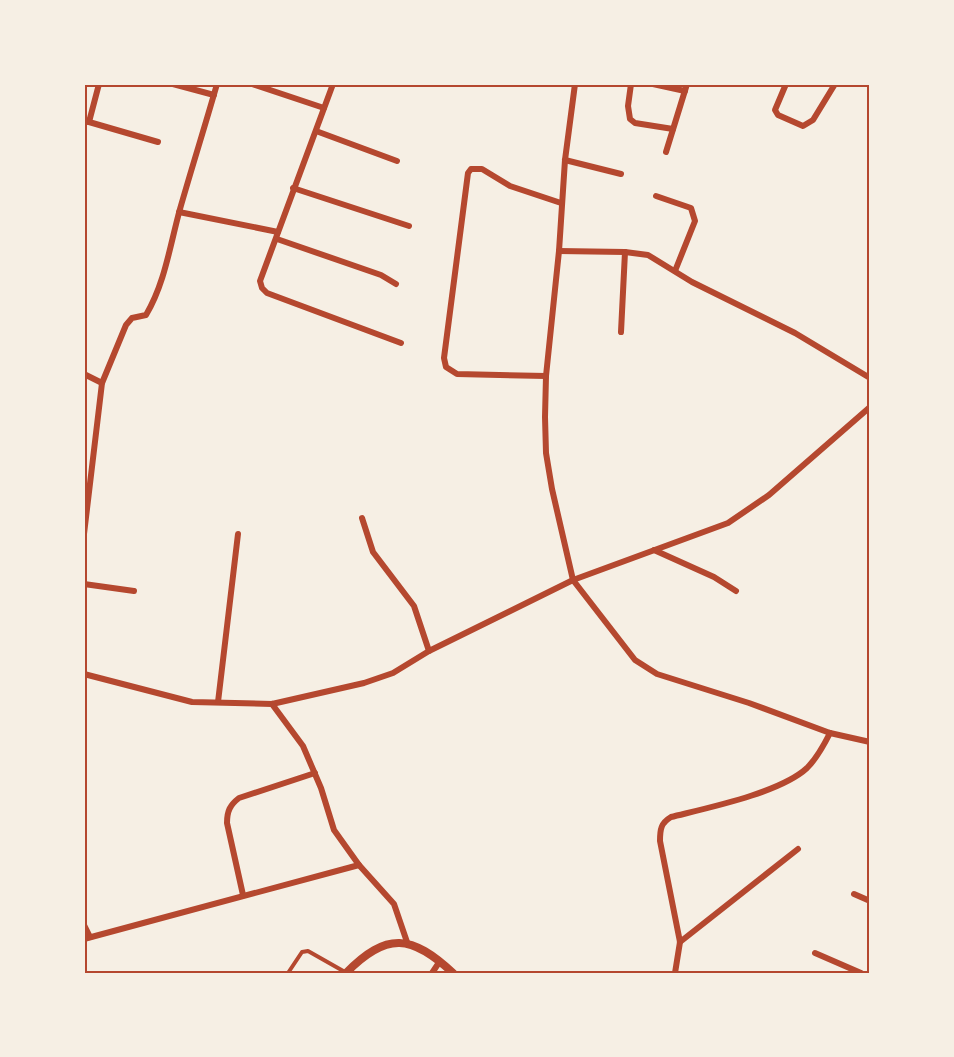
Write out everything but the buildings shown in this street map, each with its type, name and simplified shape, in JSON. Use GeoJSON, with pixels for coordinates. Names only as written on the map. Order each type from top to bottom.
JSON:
{"type":"FeatureCollection","features":[{"type":"Feature","properties":{"kind":"street"},"geometry":{"type":"LineString","coordinates":[[99,84],[86,122],[158,142]]}},
{"type":"Feature","properties":{"kind":"street"},"geometry":{"type":"LineString","coordinates":[[173,84],[213,95]]}},
{"type":"Feature","properties":{"kind":"street"},"geometry":{"type":"LineString","coordinates":[[84,534],[102,383],[126,325],[132,318],[146,315],[154,298],[172,247],[179,212],[217,84]]}},
{"type":"Feature","properties":{"kind":"street"},"geometry":{"type":"LineString","coordinates":[[252,84],[324,108]]}},
{"type":"Feature","properties":{"kind":"street"},"geometry":{"type":"LineString","coordinates":[[333,84],[260,281],[267,293],[401,343]]}},
{"type":"Feature","properties":{"kind":"street"},"geometry":{"type":"LineString","coordinates":[[575,84],[565,160],[559,251],[546,376],[546,453],[573,580],[635,660],[657,674],[749,703],[831,733],[870,742]]}},
{"type":"Feature","properties":{"kind":"street"},"geometry":{"type":"LineString","coordinates":[[631,84],[628,106],[630,119],[635,123],[673,129]]}},
{"type":"Feature","properties":{"kind":"street"},"geometry":{"type":"LineString","coordinates":[[653,84],[685,91]]}},
{"type":"Feature","properties":{"kind":"street"},"geometry":{"type":"LineString","coordinates":[[666,153],[687,84]]}},
{"type":"Feature","properties":{"kind":"street"},"geometry":{"type":"LineString","coordinates":[[786,84],[775,110],[778,115],[803,126],[813,120],[835,84]]}},
{"type":"Feature","properties":{"kind":"street"},"geometry":{"type":"LineString","coordinates":[[316,131],[397,161]]}},
{"type":"Feature","properties":{"kind":"street"},"geometry":{"type":"LineString","coordinates":[[565,160],[621,174]]}},
{"type":"Feature","properties":{"kind":"street"},"geometry":{"type":"LineString","coordinates":[[546,376],[457,374],[450,371],[444,358],[468,173],[471,169],[482,169],[503,183],[561,203]]}},
{"type":"Feature","properties":{"kind":"street"},"geometry":{"type":"LineString","coordinates":[[293,188],[409,226]]}},
{"type":"Feature","properties":{"kind":"street"},"geometry":{"type":"LineString","coordinates":[[656,196],[691,208],[695,213],[695,221],[675,271]]}},
{"type":"Feature","properties":{"kind":"street"},"geometry":{"type":"LineString","coordinates":[[179,212],[278,232]]}},
{"type":"Feature","properties":{"kind":"street"},"geometry":{"type":"LineString","coordinates":[[276,239],[381,275],[396,284]]}},
{"type":"Feature","properties":{"kind":"street"},"geometry":{"type":"LineString","coordinates":[[559,251],[625,252],[648,255],[692,282],[795,333],[870,378]]}},
{"type":"Feature","properties":{"kind":"street"},"geometry":{"type":"LineString","coordinates":[[621,332],[625,252]]}},
{"type":"Feature","properties":{"kind":"street"},"geometry":{"type":"LineString","coordinates":[[84,375],[102,383]]}},
{"type":"Feature","properties":{"kind":"street"},"geometry":{"type":"LineString","coordinates":[[84,674],[172,698],[272,704],[364,683],[393,673],[429,651],[573,580],[728,523],[769,495],[870,407]]}},
{"type":"Feature","properties":{"kind":"street"},"geometry":{"type":"LineString","coordinates":[[362,518],[373,552],[414,606],[429,651]]}},
{"type":"Feature","properties":{"kind":"street"},"geometry":{"type":"LineString","coordinates":[[218,702],[238,534]]}},
{"type":"Feature","properties":{"kind":"street"},"geometry":{"type":"LineString","coordinates":[[653,550],[714,578],[736,591]]}},
{"type":"Feature","properties":{"kind":"street"},"geometry":{"type":"LineString","coordinates":[[84,584],[134,591]]}},
{"type":"Feature","properties":{"kind":"street"},"geometry":{"type":"LineString","coordinates":[[272,704],[303,746],[315,773],[334,830],[359,865],[394,904],[400,915],[407,942]]}},
{"type":"Feature","properties":{"kind":"street"},"geometry":{"type":"LineString","coordinates":[[675,973],[680,942],[660,841],[661,826],[664,821],[671,817],[751,795],[790,779],[806,768],[831,733]]}},
{"type":"Feature","properties":{"kind":"street"},"geometry":{"type":"LineString","coordinates":[[243,895],[227,823],[227,812],[239,798],[315,773]]}},
{"type":"Feature","properties":{"kind":"street"},"geometry":{"type":"LineString","coordinates":[[680,942],[798,849]]}},
{"type":"Feature","properties":{"kind":"street"},"geometry":{"type":"LineString","coordinates":[[84,925],[87,938],[359,865]]}},
{"type":"Feature","properties":{"kind":"street"},"geometry":{"type":"LineString","coordinates":[[854,894],[870,901]]}},
{"type":"Feature","properties":{"kind":"street"},"geometry":{"type":"LineString","coordinates":[[346,973],[374,948],[407,942],[428,951],[453,973]]}},
{"type":"Feature","properties":{"kind":"street"},"geometry":{"type":"LineString","coordinates":[[815,953],[861,973]]}},
{"type":"Feature","properties":{"kind":"street"},"geometry":{"type":"LineString","coordinates":[[432,973],[440,961]]}},
{"type":"Feature","properties":{"kind":"lane"},"geometry":{"type":"LineString","coordinates":[[288,973],[302,952],[308,951],[346,973]]}}]}
